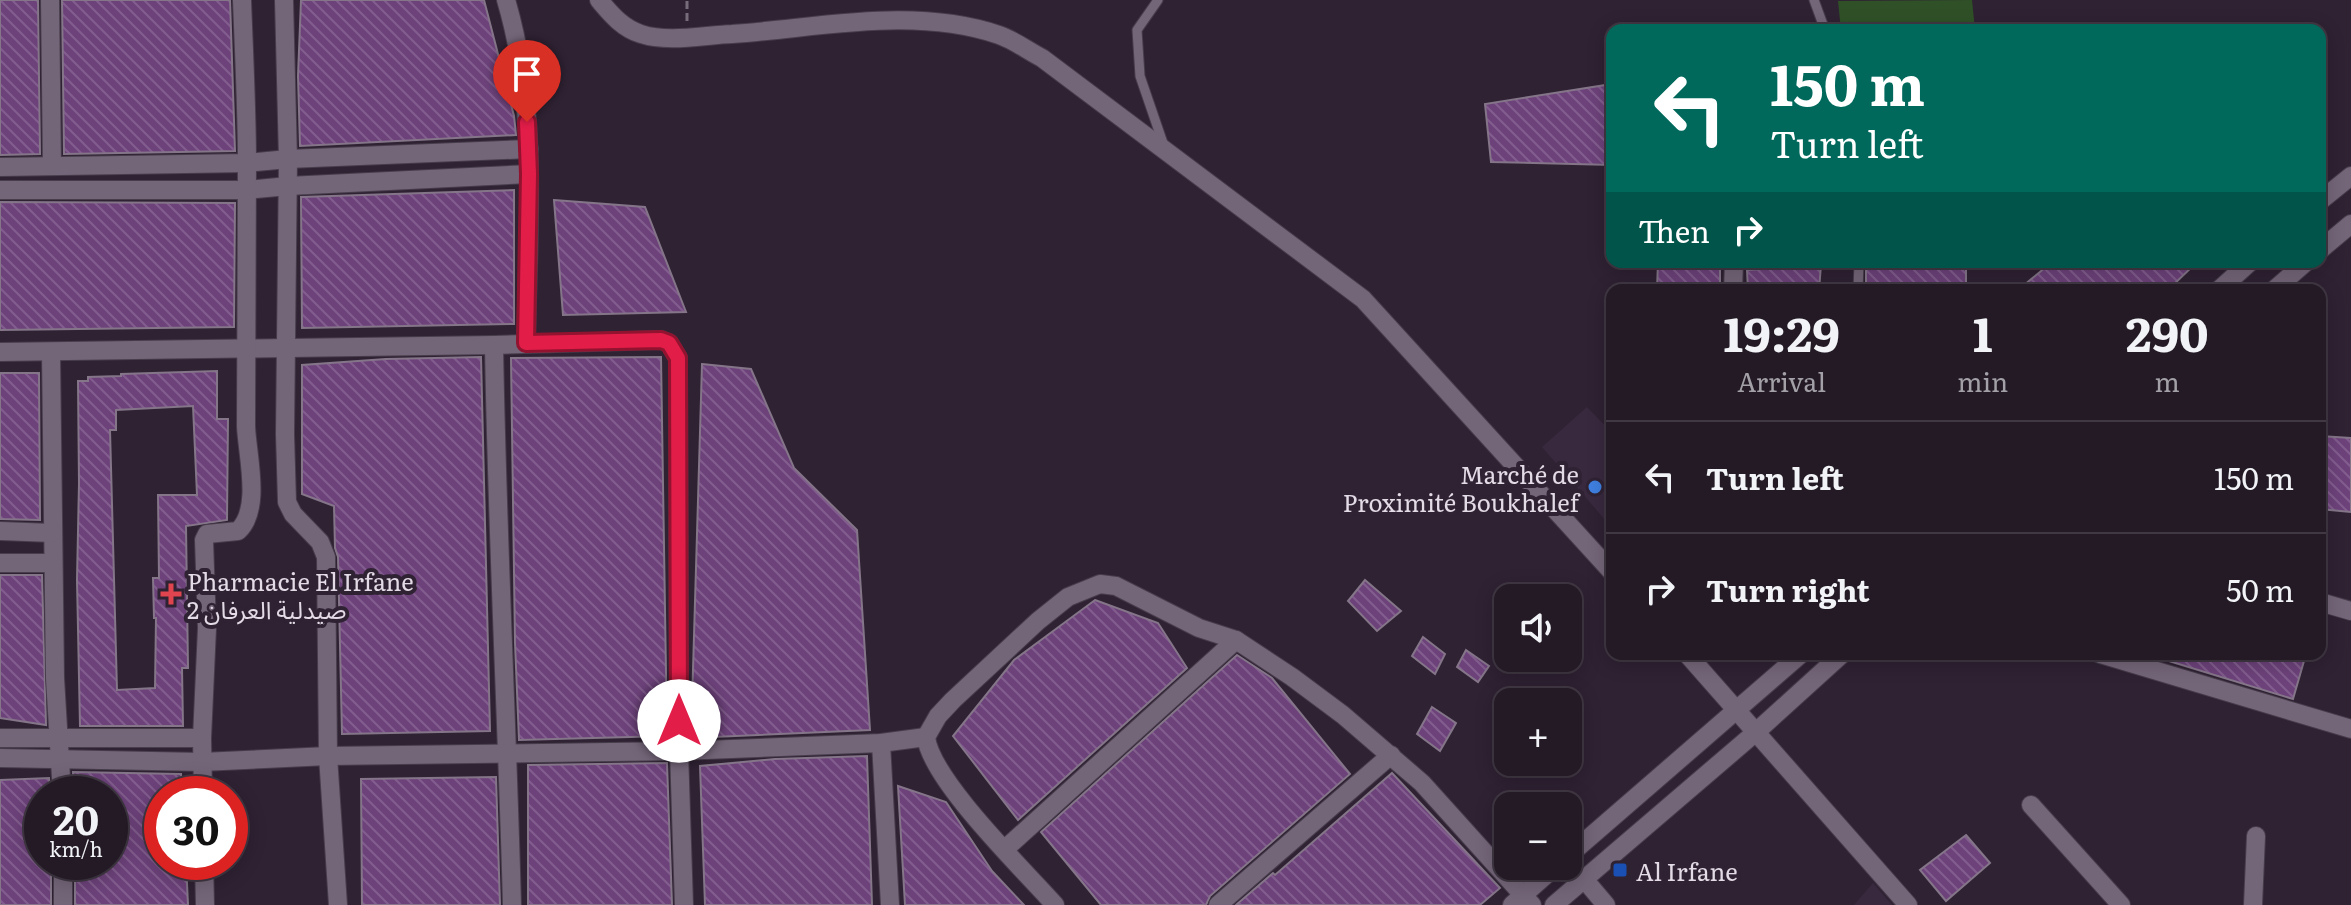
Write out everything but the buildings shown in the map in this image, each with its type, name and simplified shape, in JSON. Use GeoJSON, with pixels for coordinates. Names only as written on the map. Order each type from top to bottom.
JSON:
{"type":"FeatureCollection","features":[{"type":"Feature","properties":{"kind":"street"},"geometry":{"type":"LineString","coordinates":[[50,0],[52,166]]}},
{"type":"Feature","properties":{"kind":"street"},"geometry":{"type":"LineString","coordinates":[[202,776],[207,628],[204,540],[207,534],[238,531],[250,512],[246,429],[247,163],[242,0]]}},
{"type":"Feature","properties":{"kind":"street"},"geometry":{"type":"LineString","coordinates":[[284,0],[288,159],[285,347],[287,502],[293,514],[320,542],[326,557],[328,756],[338,905]]}},
{"type":"Feature","properties":{"kind":"street"},"geometry":{"type":"LineString","coordinates":[[506,0],[522,70],[529,149],[526,343]]}},
{"type":"Feature","properties":{"kind":"street"},"geometry":{"type":"LineString","coordinates":[[599,0],[632,31],[658,37],[884,21],[933,22],[1001,36],[1042,58],[1363,299],[1606,565]]}},
{"type":"Feature","properties":{"kind":"street"},"geometry":{"type":"LineString","coordinates":[[0,167],[247,163],[529,149]]}},
{"type":"Feature","properties":{"kind":"street"},"geometry":{"type":"LineString","coordinates":[[0,190],[246,190],[529,174]]}},
{"type":"Feature","properties":{"kind":"street"},"geometry":{"type":"LineString","coordinates":[[2326,196],[2351,176]]}},
{"type":"Feature","properties":{"kind":"street"},"geometry":{"type":"LineString","coordinates":[[2326,245],[2351,224]]}},
{"type":"Feature","properties":{"kind":"street"},"geometry":{"type":"LineString","coordinates":[[2226,284],[2243,268]]}},
{"type":"Feature","properties":{"kind":"street"},"geometry":{"type":"LineString","coordinates":[[2281,284],[2299,268]]}},
{"type":"Feature","properties":{"kind":"street"},"geometry":{"type":"LineString","coordinates":[[0,352],[661,340],[669,343],[678,358],[679,751],[684,905]]}},
{"type":"Feature","properties":{"kind":"street"},"geometry":{"type":"LineString","coordinates":[[494,345],[512,905]]}},
{"type":"Feature","properties":{"kind":"street"},"geometry":{"type":"LineString","coordinates":[[51,353],[52,533],[60,776]]}},
{"type":"Feature","properties":{"kind":"street"},"geometry":{"type":"LineString","coordinates":[[0,531],[52,533]]}},
{"type":"Feature","properties":{"kind":"street"},"geometry":{"type":"LineString","coordinates":[[0,563],[53,563]]}},
{"type":"Feature","properties":{"kind":"street"},"geometry":{"type":"LineString","coordinates":[[1055,905],[964,804],[927,747],[926,737],[938,716],[953,700],[1038,621],[1068,597],[1100,584],[1116,586],[1199,628],[1236,640],[1292,677],[1422,783],[1523,901],[1543,880]]}},
{"type":"Feature","properties":{"kind":"street"},"geometry":{"type":"LineString","coordinates":[[2326,604],[2351,611]]}},
{"type":"Feature","properties":{"kind":"street"},"geometry":{"type":"LineString","coordinates":[[1005,849],[1236,640]]}},
{"type":"Feature","properties":{"kind":"street"},"geometry":{"type":"LineString","coordinates":[[1692,660],[1908,905]]}},
{"type":"Feature","properties":{"kind":"street"},"geometry":{"type":"LineString","coordinates":[[1582,844],[1794,660]]}},
{"type":"Feature","properties":{"kind":"street"},"geometry":{"type":"LineString","coordinates":[[1554,905],[1835,660]]}},
{"type":"Feature","properties":{"kind":"street"},"geometry":{"type":"LineString","coordinates":[[2120,660],[2351,729]]}},
{"type":"Feature","properties":{"kind":"street"},"geometry":{"type":"LineString","coordinates":[[0,758],[202,762],[328,756],[679,751],[881,743],[926,737]]}},
{"type":"Feature","properties":{"kind":"street"},"geometry":{"type":"LineString","coordinates":[[0,738],[202,738]]}},
{"type":"Feature","properties":{"kind":"street"},"geometry":{"type":"LineString","coordinates":[[881,743],[890,905]]}},
{"type":"Feature","properties":{"kind":"street"},"geometry":{"type":"LineString","coordinates":[[1218,905],[1391,755]]}},
{"type":"Feature","properties":{"kind":"street"},"geometry":{"type":"LineString","coordinates":[[2031,805],[2121,905]]}},
{"type":"Feature","properties":{"kind":"street"},"geometry":{"type":"LineString","coordinates":[[2253,905],[2256,836]]}},
{"type":"Feature","properties":{"kind":"street"},"geometry":{"type":"LineString","coordinates":[[1584,879],[1606,905]]}},
{"type":"Feature","properties":{"kind":"street"},"geometry":{"type":"LineString","coordinates":[[63,880],[63,905]]}},
{"type":"Feature","properties":{"kind":"street"},"geometry":{"type":"LineString","coordinates":[[204,880],[205,905]]}},
{"type":"Feature","properties":{"kind":"lane"},"geometry":{"type":"LineString","coordinates":[[1158,0],[1137,30],[1140,76],[1165,149]]}},
{"type":"Feature","properties":{"kind":"lane"},"geometry":{"type":"LineString","coordinates":[[1814,0],[1823,24]]}},
{"type":"Feature","properties":{"kind":"path"},"geometry":{"type":"LineString","coordinates":[[686,37],[687,0]]}},
{"type":"Feature","properties":{"kind":"shaded area","name":"Marché de Proximité Boukhalef"},"geometry":{"type":"Polygon","coordinates":[[[1587,407],[1606,427],[1606,521],[1542,447],[1587,407]]]}},
{"type":"Feature","properties":{"kind":"shaded area"},"geometry":{"type":"Polygon","coordinates":[[[1873,883],[1892,905],[1854,905],[1873,883]]]}},
{"type":"Feature","properties":{"kind":"green space"},"geometry":{"type":"Polygon","coordinates":[[[1972,0],[1974,24],[1840,24],[1838,1],[1972,0]]]}},
{"type":"Feature","properties":{"kind":"place","name":"Marché de Proximité Boukhalef"},"geometry":{"type":"Point","coordinates":[1595,487]}},
{"type":"Feature","properties":{"kind":"place","name":"Pharmacie El Irfane صيدلية العرفان 2"},"geometry":{"type":"Point","coordinates":[171,594]}},
{"type":"Feature","properties":{"kind":"place","name":"Al Irfane"},"geometry":{"type":"Point","coordinates":[1620,870]}},
{"type":"Feature","properties":{"kind":"route"},"geometry":{"type":"LineString","coordinates":[[527,122],[526,343],[661,340],[675,349],[678,358],[679,721]]}}]}
